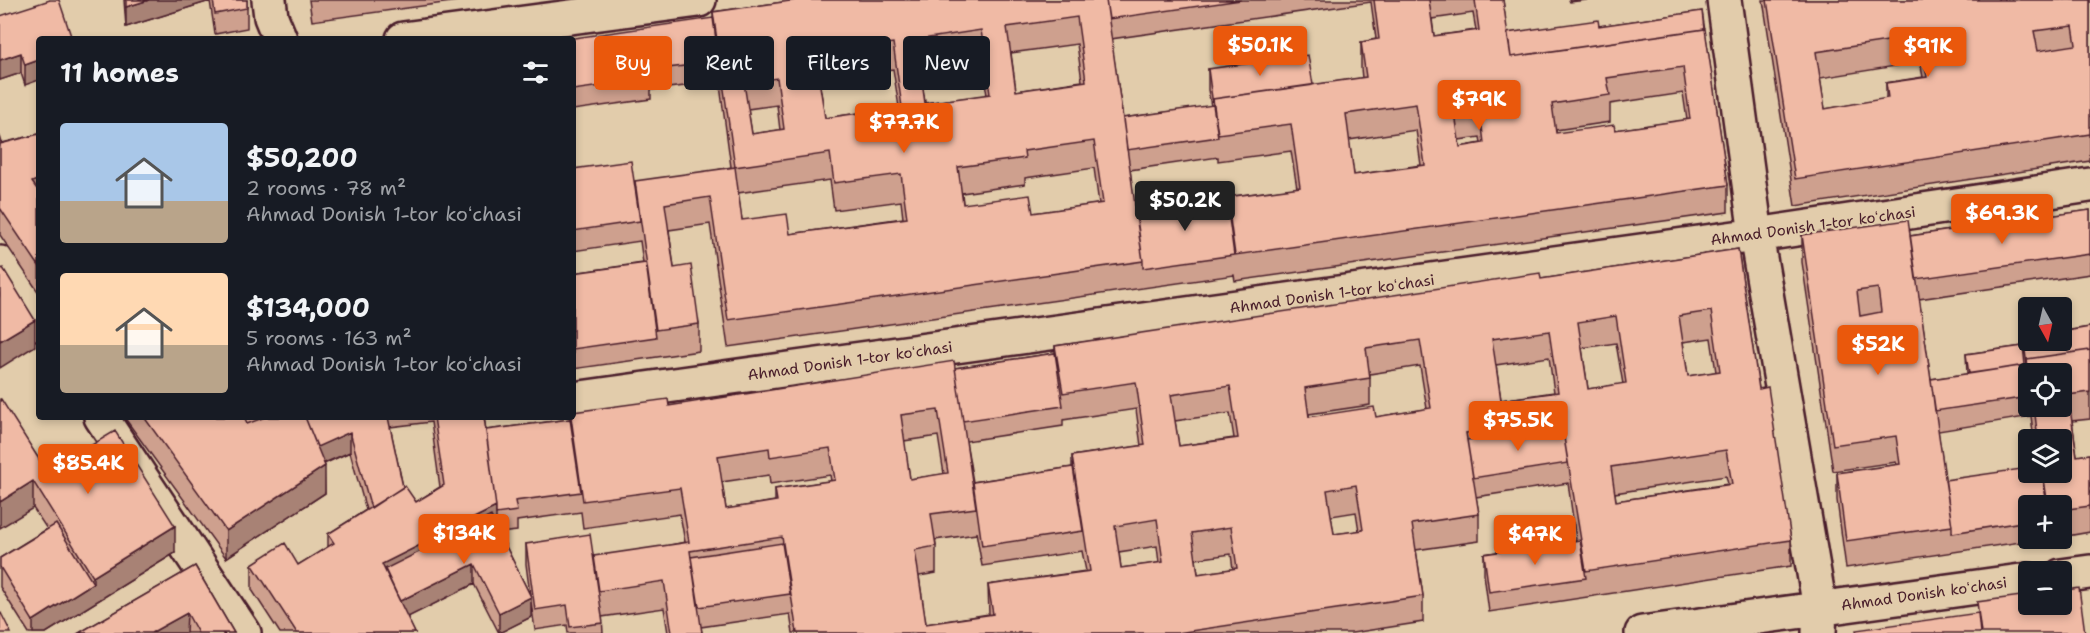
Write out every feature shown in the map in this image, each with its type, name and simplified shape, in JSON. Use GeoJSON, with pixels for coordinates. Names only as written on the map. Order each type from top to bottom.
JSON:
{"type":"FeatureCollection","features":[{"type":"Feature","properties":{"kind":"street"},"geometry":{"type":"LineString","coordinates":[[269,0],[271,17],[279,36]]}},
{"type":"Feature","properties":{"kind":"street"},"geometry":{"type":"LineString","coordinates":[[426,36],[699,0]]}},
{"type":"Feature","properties":{"kind":"street"},"geometry":{"type":"LineString","coordinates":[[1724,0],[1756,235],[1820,621]]}},
{"type":"Feature","properties":{"kind":"street","name":"Ahmad Donish 1-tor koʻchasi"},"geometry":{"type":"LineString","coordinates":[[576,399],[1756,235],[2090,185]]}},
{"type":"Feature","properties":{"kind":"street"},"geometry":{"type":"LineString","coordinates":[[0,263],[36,318]]}},
{"type":"Feature","properties":{"kind":"street"},"geometry":{"type":"LineString","coordinates":[[103,420],[244,633]]}},
{"type":"Feature","properties":{"kind":"street"},"geometry":{"type":"LineString","coordinates":[[2072,574],[2090,572]]}},
{"type":"Feature","properties":{"kind":"street","name":"Ahmad Donish koʻchasi"},"geometry":{"type":"LineString","coordinates":[[1642,633],[1820,621],[2018,582]]}},
{"type":"Feature","properties":{"kind":"building"},"geometry":{"type":"Polygon","coordinates":[[[50,0],[59,0],[71,36],[36,36],[36,61],[25,65],[21,53],[0,60],[0,16],[50,0]]]}},
{"type":"Feature","properties":{"kind":"building"},"geometry":{"type":"Polygon","coordinates":[[[126,0],[149,0],[126,7],[126,0]]]}},
{"type":"Feature","properties":{"kind":"building"},"geometry":{"type":"Polygon","coordinates":[[[213,0],[247,0],[247,8],[215,14],[213,0]]]}},
{"type":"Feature","properties":{"kind":"building"},"geometry":{"type":"Polygon","coordinates":[[[797,0],[1106,0],[1143,261],[728,320],[710,197],[665,204],[674,268],[691,265],[699,324],[656,330],[635,181],[735,167],[724,90],[745,90],[752,134],[784,129],[777,78],[774,78],[774,36],[716,36],[713,12],[797,0]],[[1077,17],[1007,27],[1016,91],[1086,81],[1077,17]],[[1094,141],[1024,151],[1025,158],[958,167],[963,204],[1030,195],[1033,213],[1103,203],[1094,141]],[[830,153],[735,167],[742,220],[787,214],[790,234],[907,218],[901,174],[834,183],[830,153]]]}},
{"type":"Feature","properties":{"kind":"building"},"geometry":{"type":"Polygon","coordinates":[[[1106,0],[1241,0],[1109,19],[1106,0]]]}},
{"type":"Feature","properties":{"kind":"building"},"geometry":{"type":"Polygon","coordinates":[[[1374,0],[1429,0],[1434,36],[1479,30],[1475,0],[1503,0],[1511,57],[1705,29],[1728,185],[1235,255],[1227,197],[1300,187],[1291,124],[1218,134],[1213,99],[1366,77],[1361,42],[1379,39],[1374,0]],[[1683,67],[1607,78],[1610,95],[1552,104],[1556,133],[1614,125],[1615,130],[1690,119],[1683,67]],[[1416,104],[1346,114],[1354,175],[1425,165],[1416,104]],[[1480,111],[1455,114],[1460,147],[1484,143],[1480,111]]]}},
{"type":"Feature","properties":{"kind":"building"},"geometry":{"type":"Polygon","coordinates":[[[1767,0],[2090,0],[2090,134],[1795,179],[1767,0]],[[2073,26],[2034,31],[2038,51],[2076,45],[2073,26]],[[1920,36],[1816,52],[1825,109],[1888,98],[1886,83],[1927,77],[1920,36]]]}},
{"type":"Feature","properties":{"kind":"building"},"geometry":{"type":"Polygon","coordinates":[[[1702,11],[1704,29],[1511,57],[1507,33],[1598,20],[1599,26],[1702,11]]]}},
{"type":"Feature","properties":{"kind":"building"},"geometry":{"type":"Polygon","coordinates":[[[713,18],[715,36],[684,36],[684,66],[672,67],[672,36],[594,36],[594,87],[576,90],[576,38],[713,18]]]}},
{"type":"Feature","properties":{"kind":"building"},"geometry":{"type":"Polygon","coordinates":[[[1308,55],[1313,85],[1213,99],[1213,105],[1208,69],[1308,55]]]}},
{"type":"Feature","properties":{"kind":"building"},"geometry":{"type":"Polygon","coordinates":[[[1213,105],[1218,137],[1127,150],[1123,118],[1213,105]]]}},
{"type":"Feature","properties":{"kind":"building"},"geometry":{"type":"Polygon","coordinates":[[[36,135],[36,180],[32,182],[36,188],[36,262],[0,208],[0,144],[36,135]]]}},
{"type":"Feature","properties":{"kind":"building"},"geometry":{"type":"Polygon","coordinates":[[[631,161],[640,221],[576,231],[576,169],[631,161]]]}},
{"type":"Feature","properties":{"kind":"building"},"geometry":{"type":"Polygon","coordinates":[[[1226,196],[1234,255],[1143,268],[1135,209],[1226,196]]]}},
{"type":"Feature","properties":{"kind":"building"},"geometry":{"type":"Polygon","coordinates":[[[2090,210],[2090,254],[1916,279],[1910,236],[2090,210]]]}},
{"type":"Feature","properties":{"kind":"building"},"geometry":{"type":"Polygon","coordinates":[[[1908,220],[1952,526],[1846,541],[1837,473],[1900,464],[1896,436],[1833,445],[1802,235],[1908,220]],[[1878,288],[1857,291],[1860,316],[1881,312],[1878,288]]]}},
{"type":"Feature","properties":{"kind":"building"},"geometry":{"type":"Polygon","coordinates":[[[1738,249],[1759,389],[1768,387],[1791,540],[1586,571],[1561,419],[1466,433],[1479,514],[1412,524],[1423,596],[1177,633],[797,633],[782,537],[690,551],[702,633],[672,633],[664,581],[599,591],[594,556],[689,542],[680,488],[583,501],[571,420],[576,420],[576,412],[668,399],[669,406],[954,361],[976,508],[931,514],[936,546],[915,550],[926,624],[993,614],[988,585],[1090,571],[1072,456],[1145,445],[1136,382],[1063,393],[1055,346],[1540,273],[1541,279],[1738,249]],[[1711,311],[1679,316],[1688,376],[1720,371],[1711,311]],[[1616,316],[1578,322],[1588,389],[1626,383],[1616,316]],[[1549,331],[1492,339],[1501,400],[1558,392],[1549,331]],[[1420,340],[1366,348],[1370,378],[1305,388],[1309,417],[1374,407],[1376,417],[1431,408],[1420,340]],[[1230,386],[1171,395],[1179,446],[1238,438],[1230,386]],[[938,410],[901,415],[910,479],[948,473],[938,410]],[[769,448],[718,456],[726,509],[777,501],[775,489],[835,480],[830,448],[770,457],[769,448]],[[1726,450],[1611,467],[1616,501],[1732,484],[1726,450]],[[1356,485],[1327,490],[1334,534],[1363,530],[1356,485]],[[1157,519],[1115,526],[1121,568],[1163,562],[1157,519]],[[1231,527],[1192,533],[1198,574],[1237,568],[1231,527]]]}},
{"type":"Feature","properties":{"kind":"building"},"geometry":{"type":"Polygon","coordinates":[[[646,263],[656,337],[576,349],[576,273],[646,263]]]}},
{"type":"Feature","properties":{"kind":"building"},"geometry":{"type":"Polygon","coordinates":[[[3,268],[35,320],[0,341],[0,270],[3,268]]]}},
{"type":"Feature","properties":{"kind":"building"},"geometry":{"type":"Polygon","coordinates":[[[2090,327],[2090,350],[2027,359],[2027,363],[2025,351],[2072,351],[2072,330],[2090,327]]]}},
{"type":"Feature","properties":{"kind":"building"},"geometry":{"type":"Polygon","coordinates":[[[2018,347],[2018,351],[2024,351],[2025,363],[1969,374],[1966,354],[2018,347]]]}},
{"type":"Feature","properties":{"kind":"building"},"geometry":{"type":"Polygon","coordinates":[[[2090,350],[2090,392],[2072,394],[2072,363],[2028,363],[2027,359],[2090,350]]]}},
{"type":"Feature","properties":{"kind":"building"},"geometry":{"type":"Polygon","coordinates":[[[1055,353],[1063,406],[963,421],[955,368],[1055,353]]]}},
{"type":"Feature","properties":{"kind":"building"},"geometry":{"type":"Polygon","coordinates":[[[2018,366],[2018,399],[1935,411],[1931,379],[2018,366]]]}},
{"type":"Feature","properties":{"kind":"building"},"geometry":{"type":"Polygon","coordinates":[[[0,399],[47,472],[115,431],[175,526],[93,577],[33,481],[0,502],[0,399]]]}},
{"type":"Feature","properties":{"kind":"building"},"geometry":{"type":"Polygon","coordinates":[[[2035,417],[2071,417],[2077,456],[2090,454],[2090,506],[2072,508],[2072,495],[2046,495],[2045,483],[2072,483],[2072,429],[2037,429],[2035,417]]]}},
{"type":"Feature","properties":{"kind":"building"},"geometry":{"type":"Polygon","coordinates":[[[146,420],[245,420],[247,424],[257,420],[306,420],[325,466],[226,531],[146,420]]]}},
{"type":"Feature","properties":{"kind":"building"},"geometry":{"type":"Polygon","coordinates":[[[245,420],[257,420],[247,424],[245,420]]]}},
{"type":"Feature","properties":{"kind":"building"},"geometry":{"type":"Polygon","coordinates":[[[306,420],[389,420],[403,487],[371,508],[350,432],[317,447],[306,420]]]}},
{"type":"Feature","properties":{"kind":"building"},"geometry":{"type":"Polygon","coordinates":[[[434,420],[484,420],[496,507],[382,564],[415,633],[297,633],[252,564],[285,543],[298,565],[334,543],[328,534],[405,486],[416,502],[444,485],[434,420]]]}},
{"type":"Feature","properties":{"kind":"building"},"geometry":{"type":"Polygon","coordinates":[[[570,420],[581,492],[515,501],[517,511],[496,514],[486,430],[570,420]]]}},
{"type":"Feature","properties":{"kind":"building"},"geometry":{"type":"Polygon","coordinates":[[[1562,425],[1568,463],[1473,478],[1467,440],[1562,425]]]}},
{"type":"Feature","properties":{"kind":"building"},"geometry":{"type":"Polygon","coordinates":[[[1073,467],[1083,531],[982,546],[973,482],[1073,467]]]}},
{"type":"Feature","properties":{"kind":"building"},"geometry":{"type":"Polygon","coordinates":[[[2018,469],[2018,483],[2044,483],[2045,495],[2018,495],[2018,523],[1952,533],[1945,480],[2018,469]]]}},
{"type":"Feature","properties":{"kind":"building"},"geometry":{"type":"Polygon","coordinates":[[[491,516],[531,597],[499,613],[474,564],[400,601],[385,569],[491,516]]]}},
{"type":"Feature","properties":{"kind":"building"},"geometry":{"type":"Polygon","coordinates":[[[56,524],[93,583],[33,621],[0,567],[0,558],[56,524]]]}},
{"type":"Feature","properties":{"kind":"building"},"geometry":{"type":"Polygon","coordinates":[[[590,534],[603,623],[570,627],[567,605],[535,610],[526,544],[590,534]]]}},
{"type":"Feature","properties":{"kind":"building"},"geometry":{"type":"Polygon","coordinates":[[[1580,540],[1586,578],[1489,592],[1484,554],[1580,540]]]}},
{"type":"Feature","properties":{"kind":"building"},"geometry":{"type":"Polygon","coordinates":[[[782,543],[790,594],[699,607],[691,557],[782,543]]]}},
{"type":"Feature","properties":{"kind":"building"},"geometry":{"type":"Polygon","coordinates":[[[195,566],[234,633],[198,633],[187,613],[151,633],[79,633],[195,566]]]}},
{"type":"Feature","properties":{"kind":"building"},"geometry":{"type":"Polygon","coordinates":[[[2079,588],[2085,633],[1981,633],[1977,602],[2018,596],[2018,615],[2072,615],[2072,589],[2079,588]]]}},
{"type":"Feature","properties":{"kind":"building"},"geometry":{"type":"Polygon","coordinates":[[[1,613],[11,633],[0,633],[1,613]]]}},
{"type":"Feature","properties":{"kind":"building"},"geometry":{"type":"Polygon","coordinates":[[[1978,613],[1980,633],[1857,633],[1856,630],[1978,613]]]}}]}
